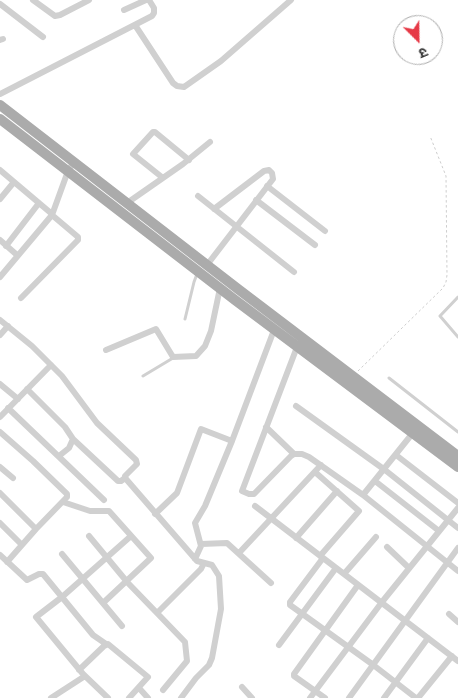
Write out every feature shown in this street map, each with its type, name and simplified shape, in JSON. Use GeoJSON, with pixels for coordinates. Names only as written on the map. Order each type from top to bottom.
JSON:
{"type":"FeatureCollection","features":[{"type":"Feature","properties":{"kind":"main road"},"geometry":{"type":"LineString","coordinates":[[0,105],[71,167],[198,272],[458,467]]}},
{"type":"Feature","properties":{"kind":"main road"},"geometry":{"type":"LineString","coordinates":[[2,124],[127,203],[458,456]]}},
{"type":"Feature","properties":{"kind":"street"},"geometry":{"type":"LineString","coordinates":[[33,0],[55,16],[89,0]]}},
{"type":"Feature","properties":{"kind":"street"},"geometry":{"type":"LineString","coordinates":[[0,94],[154,14],[154,8],[147,0],[124,10]]}},
{"type":"Feature","properties":{"kind":"street"},"geometry":{"type":"LineString","coordinates":[[135,25],[173,83],[184,87],[221,61],[291,0]]}},
{"type":"Feature","properties":{"kind":"street"},"geometry":{"type":"LineString","coordinates":[[0,4],[43,37]]}},
{"type":"Feature","properties":{"kind":"street"},"geometry":{"type":"LineString","coordinates":[[163,178],[133,154],[153,132],[189,160]]}},
{"type":"Feature","properties":{"kind":"street"},"geometry":{"type":"LineString","coordinates":[[127,203],[189,160],[210,142]]}},
{"type":"Feature","properties":{"kind":"street"},"geometry":{"type":"LineString","coordinates":[[0,277],[52,214],[71,167]]}},
{"type":"Feature","properties":{"kind":"street"},"geometry":{"type":"LineString","coordinates":[[0,170],[78,237],[78,240],[22,298]]}},
{"type":"Feature","properties":{"kind":"street"},"geometry":{"type":"LineString","coordinates":[[207,265],[273,176],[269,170],[266,170],[214,209]]}},
{"type":"Feature","properties":{"kind":"street"},"geometry":{"type":"LineString","coordinates":[[0,199],[14,182]]}},
{"type":"Feature","properties":{"kind":"street"},"geometry":{"type":"LineString","coordinates":[[267,186],[325,232]]}},
{"type":"Feature","properties":{"kind":"street"},"geometry":{"type":"LineString","coordinates":[[198,196],[294,272]]}},
{"type":"Feature","properties":{"kind":"street"},"geometry":{"type":"LineString","coordinates":[[256,200],[315,245]]}},
{"type":"Feature","properties":{"kind":"street"},"geometry":{"type":"LineString","coordinates":[[6,246],[39,202]]}},
{"type":"Feature","properties":{"kind":"street"},"geometry":{"type":"LineString","coordinates":[[0,240],[17,255]]}},
{"type":"Feature","properties":{"kind":"street"},"geometry":{"type":"LineString","coordinates":[[106,350],[156,329],[173,357],[193,357],[198,354],[211,331],[220,288]]}},
{"type":"Feature","properties":{"kind":"street"},"geometry":{"type":"LineString","coordinates":[[0,320],[32,346],[65,379],[97,423],[137,462],[125,478],[118,481],[73,438],[27,389]]}},
{"type":"Feature","properties":{"kind":"street"},"geometry":{"type":"LineString","coordinates":[[0,335],[8,326]]}},
{"type":"Feature","properties":{"kind":"street"},"geometry":{"type":"LineString","coordinates":[[195,559],[201,544],[194,525],[205,506],[232,442],[274,330]]}},
{"type":"Feature","properties":{"kind":"street"},"geometry":{"type":"LineString","coordinates":[[294,454],[254,494],[243,492],[242,489],[297,347]]}},
{"type":"Feature","properties":{"kind":"street"},"geometry":{"type":"LineString","coordinates":[[0,417],[51,365]]}},
{"type":"Feature","properties":{"kind":"street"},"geometry":{"type":"LineString","coordinates":[[0,384],[18,399]]}},
{"type":"Feature","properties":{"kind":"street"},"geometry":{"type":"LineString","coordinates":[[296,406],[385,470],[458,528]]}},
{"type":"Feature","properties":{"kind":"street"},"geometry":{"type":"LineString","coordinates":[[8,408],[104,500]]}},
{"type":"Feature","properties":{"kind":"street"},"geometry":{"type":"LineString","coordinates":[[266,427],[294,454],[302,454],[321,465],[458,570]]}},
{"type":"Feature","properties":{"kind":"street"},"geometry":{"type":"LineString","coordinates":[[155,514],[177,493],[201,429],[232,442]]}},
{"type":"Feature","properties":{"kind":"street"},"geometry":{"type":"LineString","coordinates":[[0,432],[66,492],[67,497],[36,528],[7,562]]}},
{"type":"Feature","properties":{"kind":"street"},"geometry":{"type":"LineString","coordinates":[[363,496],[412,434]]}},
{"type":"Feature","properties":{"kind":"street"},"geometry":{"type":"LineString","coordinates":[[59,456],[69,448],[73,438]]}},
{"type":"Feature","properties":{"kind":"street"},"geometry":{"type":"LineString","coordinates":[[396,455],[458,503]]}},
{"type":"Feature","properties":{"kind":"street"},"geometry":{"type":"LineString","coordinates":[[239,553],[321,465]]}},
{"type":"Feature","properties":{"kind":"street"},"geometry":{"type":"LineString","coordinates":[[0,467],[12,478]]}},
{"type":"Feature","properties":{"kind":"street"},"geometry":{"type":"LineString","coordinates":[[255,506],[296,538],[322,557],[358,585],[382,602],[455,658],[417,698],[291,606],[290,602],[322,557],[359,511],[315,472]]}},
{"type":"Feature","properties":{"kind":"street"},"geometry":{"type":"LineString","coordinates":[[125,478],[195,559],[212,565],[219,576],[221,608],[211,662],[183,697]]}},
{"type":"Feature","properties":{"kind":"street"},"geometry":{"type":"LineString","coordinates":[[375,481],[439,531]]}},
{"type":"Feature","properties":{"kind":"street"},"geometry":{"type":"LineString","coordinates":[[296,538],[337,491]]}},
{"type":"Feature","properties":{"kind":"street"},"geometry":{"type":"LineString","coordinates":[[0,493],[36,528]]}},
{"type":"Feature","properties":{"kind":"street"},"geometry":{"type":"LineString","coordinates":[[63,502],[90,512],[109,511],[151,558],[103,603]]}},
{"type":"Feature","properties":{"kind":"street"},"geometry":{"type":"LineString","coordinates":[[310,698],[382,602],[458,508]]}},
{"type":"Feature","properties":{"kind":"street"},"geometry":{"type":"LineString","coordinates":[[0,523],[22,545]]}},
{"type":"Feature","properties":{"kind":"street"},"geometry":{"type":"LineString","coordinates":[[88,536],[157,614],[183,640],[186,646],[187,661],[163,690]]}},
{"type":"Feature","properties":{"kind":"street"},"geometry":{"type":"LineString","coordinates":[[108,698],[84,676],[36,617],[108,558],[131,536]]}},
{"type":"Feature","properties":{"kind":"street"},"geometry":{"type":"LineString","coordinates":[[344,574],[376,537]]}},
{"type":"Feature","properties":{"kind":"street"},"geometry":{"type":"LineString","coordinates":[[201,544],[225,542],[272,583]]}},
{"type":"Feature","properties":{"kind":"street"},"geometry":{"type":"LineString","coordinates":[[386,547],[409,568]]}},
{"type":"Feature","properties":{"kind":"street"},"geometry":{"type":"LineString","coordinates":[[349,698],[458,548]]}},
{"type":"Feature","properties":{"kind":"street"},"geometry":{"type":"LineString","coordinates":[[62,554],[122,626]]}},
{"type":"Feature","properties":{"kind":"street"},"geometry":{"type":"LineString","coordinates":[[0,555],[27,580],[43,574],[93,635],[146,675],[147,679],[129,698]]}},
{"type":"Feature","properties":{"kind":"street"},"geometry":{"type":"LineString","coordinates":[[157,614],[201,569],[202,563]]}},
{"type":"Feature","properties":{"kind":"street"},"geometry":{"type":"LineString","coordinates":[[279,645],[336,568]]}},
{"type":"Feature","properties":{"kind":"street"},"geometry":{"type":"LineString","coordinates":[[326,698],[294,676],[294,674],[358,585]]}},
{"type":"Feature","properties":{"kind":"street"},"geometry":{"type":"LineString","coordinates":[[449,614],[458,622]]}},
{"type":"Feature","properties":{"kind":"street"},"geometry":{"type":"LineString","coordinates":[[384,698],[428,638]]}},
{"type":"Feature","properties":{"kind":"street"},"geometry":{"type":"LineString","coordinates":[[79,670],[106,644]]}},
{"type":"Feature","properties":{"kind":"street"},"geometry":{"type":"LineString","coordinates":[[51,698],[84,676]]}},
{"type":"Feature","properties":{"kind":"street"},"geometry":{"type":"LineString","coordinates":[[242,687],[252,698]]}},
{"type":"Feature","properties":{"kind":"street"},"geometry":{"type":"LineString","coordinates":[[138,688],[148,698]]}},
{"type":"Feature","properties":{"kind":"lane"},"geometry":{"type":"LineString","coordinates":[[185,319],[198,272]]}},
{"type":"Feature","properties":{"kind":"lane"},"geometry":{"type":"LineString","coordinates":[[458,297],[440,316],[458,337]]}},
{"type":"Feature","properties":{"kind":"lane"},"geometry":{"type":"LineString","coordinates":[[143,376],[173,357]]}},
{"type":"Feature","properties":{"kind":"lane"},"geometry":{"type":"LineString","coordinates":[[389,378],[458,432]]}},
{"type":"Feature","properties":{"kind":"path"},"geometry":{"type":"LineString","coordinates":[[352,376],[444,288],[446,282],[446,176],[430,136]]}}]}
